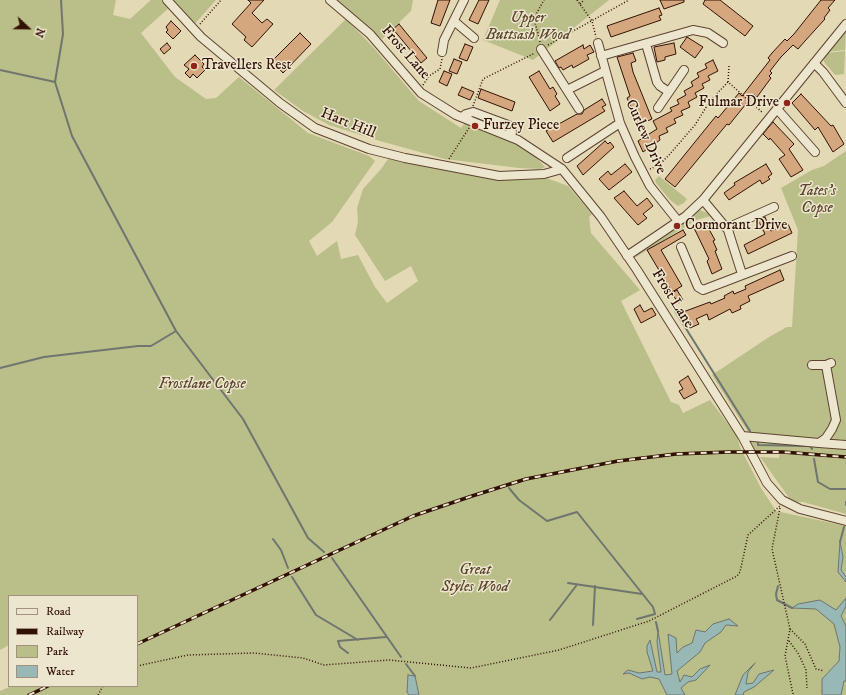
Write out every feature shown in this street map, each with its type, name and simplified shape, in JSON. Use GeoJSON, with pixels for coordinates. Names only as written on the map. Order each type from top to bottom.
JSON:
{"type":"FeatureCollection","features":[{"type":"Feature","properties":{"kind":"street","name":"Hart Hill"},"geometry":{"type":"LineString","coordinates":[[167,0],[201,37],[280,103],[315,128],[369,149],[444,166],[499,176],[544,174],[562,169]]}},
{"type":"Feature","properties":{"kind":"street","name":"Frost Lane"},"geometry":{"type":"LineString","coordinates":[[330,0],[370,34],[421,93],[462,117],[518,140],[562,169],[600,217],[628,256],[742,436],[767,483],[782,500]]}},
{"type":"Feature","properties":{"kind":"street"},"geometry":{"type":"LineString","coordinates":[[442,52],[444,40],[464,0]]}},
{"type":"Feature","properties":{"kind":"street"},"geometry":{"type":"LineString","coordinates":[[454,21],[474,38]]}},
{"type":"Feature","properties":{"kind":"street"},"geometry":{"type":"LineString","coordinates":[[628,256],[678,221],[703,200],[846,24]]}},
{"type":"Feature","properties":{"kind":"street"},"geometry":{"type":"LineString","coordinates":[[602,56],[697,30],[712,34],[723,43]]}},
{"type":"Feature","properties":{"kind":"street","name":"Curlew Drive"},"geometry":{"type":"LineString","coordinates":[[598,43],[620,123],[650,186],[678,221]]}},
{"type":"Feature","properties":{"kind":"street"},"geometry":{"type":"LineString","coordinates":[[646,44],[657,82],[669,92]]}},
{"type":"Feature","properties":{"kind":"street"},"geometry":{"type":"LineString","coordinates":[[541,49],[579,109]]}},
{"type":"Feature","properties":{"kind":"street"},"geometry":{"type":"LineString","coordinates":[[814,64],[825,75],[846,103]]}},
{"type":"Feature","properties":{"kind":"street","name":"Curlew Drive"},"geometry":{"type":"LineString","coordinates":[[658,108],[684,70]]}},
{"type":"Feature","properties":{"kind":"street"},"geometry":{"type":"LineString","coordinates":[[567,90],[605,71]]}},
{"type":"Feature","properties":{"kind":"street"},"geometry":{"type":"LineString","coordinates":[[777,109],[815,152]]}},
{"type":"Feature","properties":{"kind":"street","name":"Frost Lane"},"geometry":{"type":"LineString","coordinates":[[462,117],[473,112],[508,125],[512,132],[511,137]]}},
{"type":"Feature","properties":{"kind":"street"},"geometry":{"type":"LineString","coordinates":[[567,158],[620,123]]}},
{"type":"Feature","properties":{"kind":"street"},"geometry":{"type":"LineString","coordinates":[[703,200],[727,228],[733,242],[742,274]]}},
{"type":"Feature","properties":{"kind":"street"},"geometry":{"type":"LineString","coordinates":[[727,228],[774,207]]}},
{"type":"Feature","properties":{"kind":"street"},"geometry":{"type":"LineString","coordinates":[[681,247],[701,290],[708,290],[742,274],[792,256]]}},
{"type":"Feature","properties":{"kind":"street"},"geometry":{"type":"LineString","coordinates":[[812,365],[829,364],[836,420],[832,429],[819,443]]}},
{"type":"Feature","properties":{"kind":"street"},"geometry":{"type":"LineString","coordinates":[[742,436],[846,445]]}},
{"type":"Feature","properties":{"kind":"street"},"geometry":{"type":"LineString","coordinates":[[782,500],[800,509],[846,521]]}},
{"type":"Feature","properties":{"kind":"path"},"geometry":{"type":"LineString","coordinates":[[195,30],[221,0]]}},
{"type":"Feature","properties":{"kind":"path"},"geometry":{"type":"LineString","coordinates":[[541,49],[534,18],[544,0]]}},
{"type":"Feature","properties":{"kind":"path"},"geometry":{"type":"LineString","coordinates":[[577,0],[592,21],[598,43]]}},
{"type":"Feature","properties":{"kind":"path"},"geometry":{"type":"LineString","coordinates":[[580,4],[584,0]]}},
{"type":"Feature","properties":{"kind":"path"},"geometry":{"type":"LineString","coordinates":[[421,93],[424,81],[440,69],[442,65],[442,52]]}},
{"type":"Feature","properties":{"kind":"path"},"geometry":{"type":"LineString","coordinates":[[643,172],[659,165],[695,125],[710,101],[728,82],[729,66]]}},
{"type":"Feature","properties":{"kind":"path"},"geometry":{"type":"LineString","coordinates":[[728,82],[769,118]]}},
{"type":"Feature","properties":{"kind":"path"},"geometry":{"type":"LineString","coordinates":[[444,166],[473,122]]}},
{"type":"Feature","properties":{"kind":"path"},"geometry":{"type":"LineString","coordinates":[[782,500],[772,549],[790,629],[785,656],[793,694]]}},
{"type":"Feature","properties":{"kind":"path"},"geometry":{"type":"LineString","coordinates":[[138,666],[188,655],[254,654],[302,658],[324,665],[389,660],[471,668],[560,650],[649,621],[737,576],[740,572],[748,535],[779,507],[782,500]]}},
{"type":"Feature","properties":{"kind":"path"},"geometry":{"type":"LineString","coordinates":[[790,629],[804,644],[816,669],[824,671]]}},
{"type":"Feature","properties":{"kind":"path"},"geometry":{"type":"LineString","coordinates":[[788,640],[798,653],[804,666],[808,681],[807,688]]}},
{"type":"Feature","properties":{"kind":"green space"},"geometry":{"type":"Polygon","coordinates":[[[0,0],[116,0],[113,15],[130,19],[151,0],[216,0],[192,27],[171,6],[141,33],[175,77],[206,99],[216,98],[239,77],[308,133],[369,156],[375,161],[332,222],[309,241],[317,256],[337,241],[341,259],[358,255],[375,287],[387,303],[418,281],[411,266],[385,281],[355,235],[358,222],[357,208],[363,189],[388,159],[419,163],[495,179],[541,176],[568,186],[592,214],[589,217],[591,233],[640,290],[621,301],[671,402],[679,405],[683,413],[710,400],[737,436],[740,447],[761,488],[776,511],[846,526],[846,695],[0,695],[0,691],[10,687],[138,687],[138,595],[8,595],[8,646],[0,650],[0,0]]]}},
{"type":"Feature","properties":{"kind":"green space"},"geometry":{"type":"Polygon","coordinates":[[[337,0],[413,0],[411,11],[382,39],[337,0]]]}},
{"type":"Feature","properties":{"kind":"green space","name":"Upper Buttsash Wood"},"geometry":{"type":"Polygon","coordinates":[[[500,0],[609,0],[533,60],[483,40],[500,0]]]}},
{"type":"Feature","properties":{"kind":"green space"},"geometry":{"type":"Polygon","coordinates":[[[346,19],[373,47],[419,101],[461,128],[465,123],[507,139],[535,156],[545,167],[541,169],[519,168],[445,159],[380,141],[329,125],[303,111],[274,90],[346,19]]]}},
{"type":"Feature","properties":{"kind":"green space"},"geometry":{"type":"Polygon","coordinates":[[[846,29],[845,50],[826,52],[846,29]]]}},
{"type":"Feature","properties":{"kind":"green space"},"geometry":{"type":"Polygon","coordinates":[[[845,51],[844,74],[835,75],[824,62],[824,56],[826,53],[845,51]]]}},
{"type":"Feature","properties":{"kind":"green space","name":"Tates's Copse"},"geometry":{"type":"Polygon","coordinates":[[[846,151],[846,514],[803,502],[792,502],[760,457],[779,458],[780,450],[753,450],[749,442],[780,442],[780,435],[748,432],[712,375],[769,337],[787,327],[792,327],[798,230],[781,188],[812,170],[824,166],[846,151]]]}},
{"type":"Feature","properties":{"kind":"green space"},"geometry":{"type":"Polygon","coordinates":[[[659,176],[687,199],[684,203],[678,206],[670,200],[656,183],[655,180],[659,176]]]}},
{"type":"Feature","properties":{"kind":"green space"},"geometry":{"type":"Polygon","coordinates":[[[700,210],[711,216],[696,220],[636,257],[634,254],[700,210]]]}},
{"type":"Feature","properties":{"kind":"water"},"geometry":{"type":"Polygon","coordinates":[[[840,542],[843,557],[841,570],[846,577],[846,582],[838,572],[840,542]]]}},
{"type":"Feature","properties":{"kind":"water"},"geometry":{"type":"Polygon","coordinates":[[[846,598],[846,606],[841,616],[846,626],[846,681],[844,681],[841,695],[822,695],[822,679],[839,661],[840,647],[834,624],[816,609],[792,608],[798,604],[820,600],[836,610],[846,598]]]}},
{"type":"Feature","properties":{"kind":"water"},"geometry":{"type":"Polygon","coordinates":[[[729,619],[738,626],[726,625],[721,632],[705,643],[700,652],[677,671],[680,682],[684,675],[692,677],[700,669],[710,665],[696,680],[688,682],[681,688],[685,695],[667,695],[659,679],[650,677],[642,679],[629,673],[623,674],[628,670],[639,673],[653,671],[647,652],[647,646],[650,640],[657,672],[661,672],[657,642],[658,631],[665,675],[672,674],[668,634],[676,638],[677,653],[683,647],[692,643],[696,630],[705,632],[713,624],[729,619]]]}},
{"type":"Feature","properties":{"kind":"water"},"geometry":{"type":"Polygon","coordinates":[[[755,663],[748,672],[746,684],[753,683],[759,674],[774,670],[754,687],[744,692],[743,695],[735,695],[743,675],[755,663]]]}},
{"type":"Feature","properties":{"kind":"water"},"geometry":{"type":"Polygon","coordinates":[[[408,675],[415,676],[419,695],[409,695],[407,692],[408,675]]]}},
{"type":"Feature","properties":{"kind":"building"},"geometry":{"type":"Polygon","coordinates":[[[248,0],[264,0],[252,13],[262,23],[267,19],[273,24],[252,47],[244,40],[246,37],[232,24],[251,3],[248,0]]]}},
{"type":"Feature","properties":{"kind":"building"},"geometry":{"type":"Polygon","coordinates":[[[438,0],[450,0],[440,26],[431,23],[438,0]]]}},
{"type":"Feature","properties":{"kind":"building"},"geometry":{"type":"Polygon","coordinates":[[[479,0],[489,0],[478,24],[469,20],[479,0]]]}},
{"type":"Feature","properties":{"kind":"building"},"geometry":{"type":"Polygon","coordinates":[[[660,0],[684,0],[684,2],[664,9],[660,0]]]}},
{"type":"Feature","properties":{"kind":"building"},"geometry":{"type":"Polygon","coordinates":[[[705,0],[720,0],[753,26],[745,36],[703,4],[705,0]]]}},
{"type":"Feature","properties":{"kind":"building"},"geometry":{"type":"Polygon","coordinates":[[[821,0],[835,0],[828,8],[830,10],[824,18],[825,19],[798,49],[793,45],[781,57],[770,71],[772,73],[769,76],[771,78],[757,97],[754,94],[675,187],[665,179],[716,116],[718,118],[739,93],[742,96],[770,60],[768,58],[772,53],[785,39],[787,41],[794,34],[821,0]]]}},
{"type":"Feature","properties":{"kind":"building"},"geometry":{"type":"Polygon","coordinates":[[[659,8],[662,15],[659,16],[661,20],[611,37],[607,26],[659,8]]]}},
{"type":"Feature","properties":{"kind":"building"},"geometry":{"type":"Polygon","coordinates":[[[171,21],[181,31],[173,39],[166,32],[168,30],[166,27],[171,21]]]}},
{"type":"Feature","properties":{"kind":"building"},"geometry":{"type":"Polygon","coordinates":[[[399,24],[427,58],[421,63],[393,29],[399,24]]]}},
{"type":"Feature","properties":{"kind":"building"},"geometry":{"type":"Polygon","coordinates":[[[300,33],[311,44],[283,73],[272,61],[300,33]]]}},
{"type":"Feature","properties":{"kind":"building"},"geometry":{"type":"Polygon","coordinates":[[[687,37],[703,47],[695,58],[680,47],[687,37]]]}},
{"type":"Feature","properties":{"kind":"building"},"geometry":{"type":"Polygon","coordinates":[[[167,43],[171,48],[164,54],[160,49],[167,43]]]}},
{"type":"Feature","properties":{"kind":"building"},"geometry":{"type":"Polygon","coordinates":[[[674,43],[676,54],[665,57],[665,60],[657,62],[654,47],[674,43]]]}},
{"type":"Feature","properties":{"kind":"building"},"geometry":{"type":"Polygon","coordinates":[[[465,44],[473,47],[467,61],[459,58],[465,44]]]}},
{"type":"Feature","properties":{"kind":"building"},"geometry":{"type":"Polygon","coordinates":[[[583,45],[584,49],[590,45],[594,52],[587,55],[589,59],[573,68],[572,65],[563,70],[561,67],[559,68],[555,61],[583,45]]]}},
{"type":"Feature","properties":{"kind":"building"},"geometry":{"type":"Polygon","coordinates":[[[633,53],[636,61],[631,63],[633,72],[652,119],[636,126],[632,117],[635,116],[627,98],[630,96],[617,57],[633,53]]]}},
{"type":"Feature","properties":{"kind":"building","name":"Travellers Rest"},"geometry":{"type":"Polygon","coordinates":[[[195,55],[204,64],[202,67],[205,70],[197,78],[193,74],[190,78],[185,73],[189,69],[184,65],[195,55]]]}},
{"type":"Feature","properties":{"kind":"building"},"geometry":{"type":"Polygon","coordinates":[[[454,59],[462,62],[457,74],[449,71],[454,59]]]}},
{"type":"Feature","properties":{"kind":"building"},"geometry":{"type":"Polygon","coordinates":[[[713,60],[718,71],[708,76],[710,80],[702,84],[704,88],[695,93],[697,97],[688,102],[690,107],[681,111],[683,115],[674,119],[676,123],[666,128],[668,132],[659,136],[660,140],[643,152],[638,141],[657,129],[653,121],[672,111],[670,108],[679,104],[677,100],[686,95],[684,91],[693,86],[691,82],[699,77],[697,73],[707,68],[705,64],[713,60]]]}},
{"type":"Feature","properties":{"kind":"building"},"geometry":{"type":"Polygon","coordinates":[[[444,71],[452,74],[447,86],[439,82],[444,71]]]}},
{"type":"Feature","properties":{"kind":"building"},"geometry":{"type":"Polygon","coordinates":[[[539,71],[550,89],[553,87],[557,94],[555,96],[560,104],[550,111],[529,77],[539,71]]]}},
{"type":"Feature","properties":{"kind":"building"},"geometry":{"type":"Polygon","coordinates":[[[462,87],[474,92],[470,100],[458,95],[462,87]]]}},
{"type":"Feature","properties":{"kind":"building"},"geometry":{"type":"Polygon","coordinates":[[[481,89],[515,102],[512,111],[478,98],[481,89]]]}},
{"type":"Feature","properties":{"kind":"building"},"geometry":{"type":"Polygon","coordinates":[[[801,94],[831,126],[833,125],[844,144],[833,152],[818,127],[815,130],[792,103],[801,94]]]}},
{"type":"Feature","properties":{"kind":"building"},"geometry":{"type":"Polygon","coordinates":[[[602,99],[606,105],[602,107],[605,111],[553,142],[546,131],[577,114],[582,114],[584,110],[602,99]]]}},
{"type":"Feature","properties":{"kind":"building"},"geometry":{"type":"Polygon","coordinates":[[[773,122],[794,144],[789,149],[803,170],[791,177],[779,159],[785,155],[770,138],[769,140],[763,134],[773,122]]]}},
{"type":"Feature","properties":{"kind":"building"},"geometry":{"type":"Polygon","coordinates":[[[605,141],[608,144],[610,142],[614,147],[583,175],[577,166],[605,141]]]}},
{"type":"Feature","properties":{"kind":"building"},"geometry":{"type":"Polygon","coordinates":[[[625,164],[632,172],[609,190],[599,179],[608,171],[611,175],[625,164]]]}},
{"type":"Feature","properties":{"kind":"building"},"geometry":{"type":"Polygon","coordinates":[[[766,164],[772,174],[768,177],[770,179],[762,184],[760,180],[729,200],[724,193],[735,185],[734,183],[766,164]]]}},
{"type":"Feature","properties":{"kind":"building"},"geometry":{"type":"Polygon","coordinates":[[[624,191],[637,206],[647,198],[653,206],[643,214],[647,218],[638,225],[614,198],[624,191]]]}},
{"type":"Feature","properties":{"kind":"building"},"geometry":{"type":"Polygon","coordinates":[[[765,217],[771,231],[788,224],[792,233],[748,254],[744,245],[765,234],[758,220],[765,217]]]}},
{"type":"Feature","properties":{"kind":"building"},"geometry":{"type":"Polygon","coordinates":[[[705,222],[715,240],[713,241],[717,250],[715,251],[722,269],[712,274],[707,261],[709,259],[694,228],[705,222]]]}},
{"type":"Feature","properties":{"kind":"building"},"geometry":{"type":"Polygon","coordinates":[[[683,230],[686,235],[661,250],[682,286],[672,292],[647,250],[683,230]]]}},
{"type":"Feature","properties":{"kind":"building"},"geometry":{"type":"Polygon","coordinates":[[[780,270],[784,280],[748,296],[750,301],[740,306],[741,309],[732,313],[730,309],[709,320],[707,314],[696,319],[699,324],[690,328],[683,312],[710,302],[711,304],[725,298],[724,296],[733,291],[734,294],[746,289],[745,286],[780,270]]]}},
{"type":"Feature","properties":{"kind":"building"},"geometry":{"type":"Polygon","coordinates":[[[677,290],[683,300],[678,303],[672,293],[677,290]]]}},
{"type":"Feature","properties":{"kind":"building"},"geometry":{"type":"Polygon","coordinates":[[[640,305],[644,312],[652,308],[656,315],[641,323],[634,309],[640,305]]]}},
{"type":"Feature","properties":{"kind":"building"},"geometry":{"type":"Polygon","coordinates":[[[688,376],[697,392],[684,399],[679,391],[683,389],[679,382],[688,376]]]}},
{"type":"Feature","properties":{"kind":"waterway"},"geometry":{"type":"LineString","coordinates":[[61,0],[63,34],[55,82],[72,136],[176,331],[243,419],[308,538],[324,552]]}},
{"type":"Feature","properties":{"kind":"waterway"},"geometry":{"type":"LineString","coordinates":[[0,70],[55,82]]}},
{"type":"Feature","properties":{"kind":"waterway"},"geometry":{"type":"LineString","coordinates":[[675,311],[750,431]]}},
{"type":"Feature","properties":{"kind":"waterway"},"geometry":{"type":"LineString","coordinates":[[0,368],[44,357],[138,346],[151,346],[176,331]]}},
{"type":"Feature","properties":{"kind":"waterway"},"geometry":{"type":"LineString","coordinates":[[758,443],[758,445],[805,446]]}},
{"type":"Feature","properties":{"kind":"waterway"},"geometry":{"type":"LineString","coordinates":[[814,459],[818,482],[830,489],[846,489]]}},
{"type":"Feature","properties":{"kind":"waterway"},"geometry":{"type":"LineString","coordinates":[[509,488],[519,500],[547,521],[577,512],[653,607],[655,614]]}},
{"type":"Feature","properties":{"kind":"waterway"},"geometry":{"type":"LineString","coordinates":[[840,542],[844,527]]}},
{"type":"Feature","properties":{"kind":"waterway"},"geometry":{"type":"LineString","coordinates":[[273,539],[281,550],[288,568]]}},
{"type":"Feature","properties":{"kind":"waterway"},"geometry":{"type":"LineString","coordinates":[[332,558],[401,657]]}},
{"type":"Feature","properties":{"kind":"waterway"},"geometry":{"type":"LineString","coordinates":[[292,577],[316,615],[358,640]]}},
{"type":"Feature","properties":{"kind":"waterway"},"geometry":{"type":"LineString","coordinates":[[568,583],[642,594]]}},
{"type":"Feature","properties":{"kind":"waterway"},"geometry":{"type":"LineString","coordinates":[[550,620],[576,586]]}},
{"type":"Feature","properties":{"kind":"waterway"},"geometry":{"type":"LineString","coordinates":[[593,625],[595,586]]}},
{"type":"Feature","properties":{"kind":"waterway"},"geometry":{"type":"LineString","coordinates":[[778,586],[776,594],[777,600],[792,608]]}},
{"type":"Feature","properties":{"kind":"waterway"},"geometry":{"type":"LineString","coordinates":[[637,619],[655,614]]}},
{"type":"Feature","properties":{"kind":"waterway"},"geometry":{"type":"LineString","coordinates":[[656,622],[658,631]]}},
{"type":"Feature","properties":{"kind":"waterway"},"geometry":{"type":"LineString","coordinates":[[348,653],[340,647],[338,641],[386,637]]}},
{"type":"Feature","properties":{"kind":"waterway"},"geometry":{"type":"LineString","coordinates":[[406,664],[415,676]]}},
{"type":"Feature","properties":{"kind":"railway"},"geometry":{"type":"LineString","coordinates":[[138,644],[413,516],[526,479],[618,461],[676,454],[783,452],[846,457]]}},
{"type":"Feature","properties":{"kind":"railway"},"geometry":{"type":"LineString","coordinates":[[29,695],[46,687]]}},
{"type":"Feature","properties":{"kind":"place","name":"Travellers Rest"},"geometry":{"type":"Point","coordinates":[194,66]}},
{"type":"Feature","properties":{"kind":"place","name":"Fulmar Drive"},"geometry":{"type":"Point","coordinates":[787,103]}},
{"type":"Feature","properties":{"kind":"place","name":"Furzey Piece"},"geometry":{"type":"Point","coordinates":[475,126]}},
{"type":"Feature","properties":{"kind":"place","name":"Cormorant Drive"},"geometry":{"type":"Point","coordinates":[677,226]}},
{"type":"Feature","properties":{"kind":"park label","name":"Frostlane Copse"},"geometry":{"type":"Point","coordinates":[202,385]}},
{"type":"Feature","properties":{"kind":"park label","name":"Great Styles Wood"},"geometry":{"type":"Point","coordinates":[475,580]}}]}
